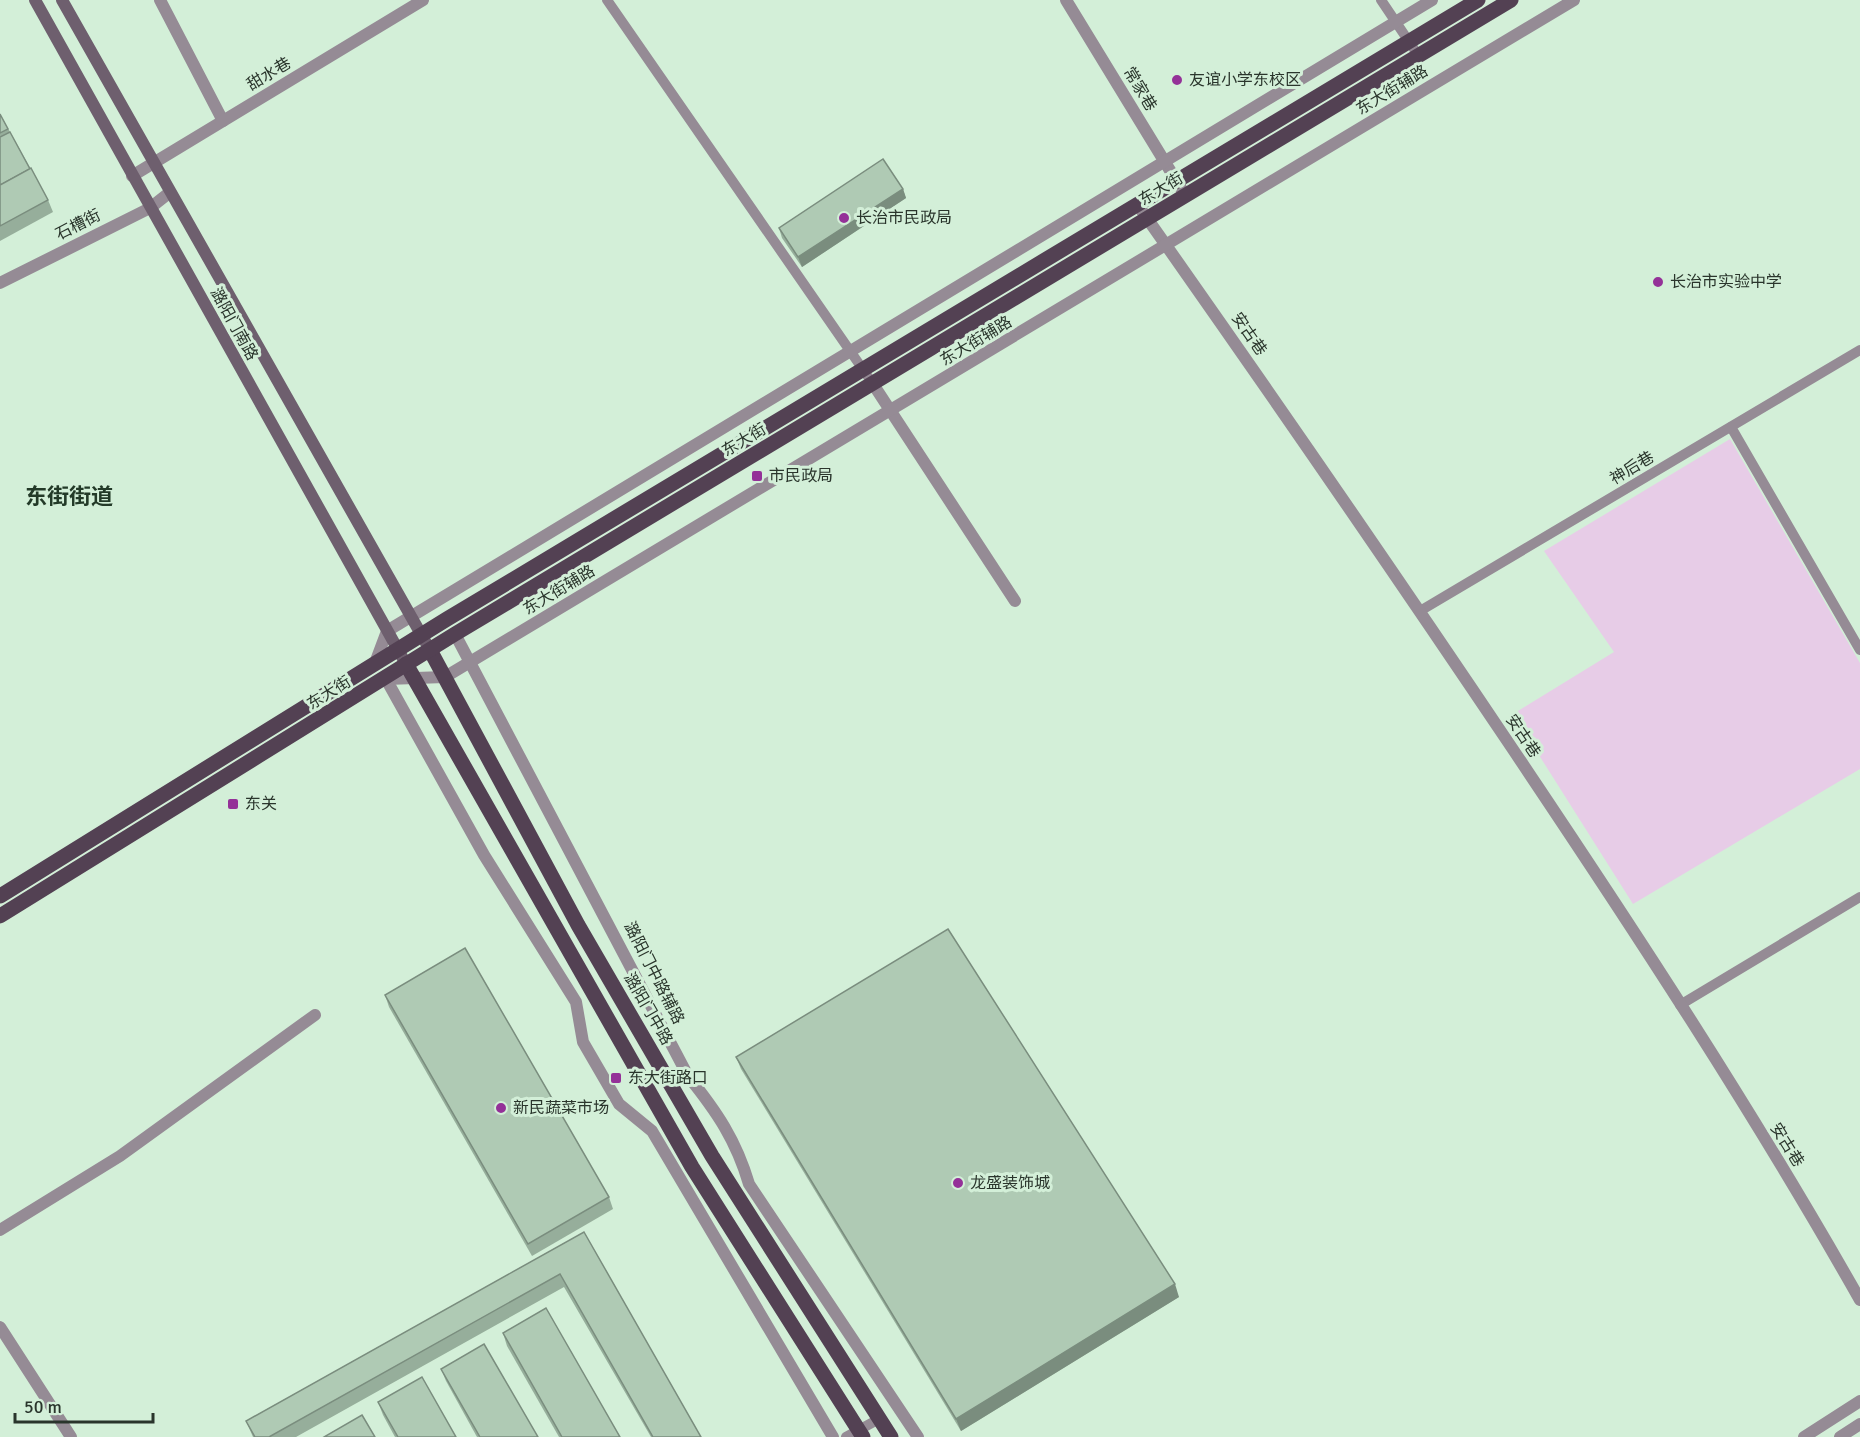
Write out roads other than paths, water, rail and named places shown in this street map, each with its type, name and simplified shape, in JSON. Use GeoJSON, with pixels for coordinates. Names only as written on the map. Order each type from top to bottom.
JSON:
{"type":"FeatureCollection","features":[{"type":"Feature","properties":{"kind":"main road","name":"潞阳门南路"},"geometry":{"type":"LineString","coordinates":[[34,0],[406,664]]}},
{"type":"Feature","properties":{"kind":"main road","name":"潞阳门南路"},"geometry":{"type":"LineString","coordinates":[[62,0],[152,164],[430,650]]}},
{"type":"Feature","properties":{"kind":"main road","name":"东大街"},"geometry":{"type":"LineString","coordinates":[[0,897],[398,649],[1478,0]]}},
{"type":"Feature","properties":{"kind":"main road","name":"东大街"},"geometry":{"type":"LineString","coordinates":[[0,916],[386,679],[455,634],[1511,0]]}},
{"type":"Feature","properties":{"kind":"main road","name":"潞阳门中路"},"geometry":{"type":"LineString","coordinates":[[430,650],[578,925],[712,1156],[891,1437]]}},
{"type":"Feature","properties":{"kind":"main road"},"geometry":{"type":"LineString","coordinates":[[406,664],[692,1167],[856,1435]]}},
{"type":"Feature","properties":{"kind":"street"},"geometry":{"type":"LineString","coordinates":[[160,0],[223,121]]}},
{"type":"Feature","properties":{"kind":"street","name":"甜水巷"},"geometry":{"type":"LineString","coordinates":[[132,177],[423,0]]}},
{"type":"Feature","properties":{"kind":"street","name":"常家巷"},"geometry":{"type":"LineString","coordinates":[[1066,0],[1185,195]]}},
{"type":"Feature","properties":{"kind":"street"},"geometry":{"type":"LineString","coordinates":[[375,663],[387,631],[1432,0]]}},
{"type":"Feature","properties":{"kind":"street","name":"东大街辅路"},"geometry":{"type":"LineString","coordinates":[[386,679],[445,677],[1574,0]]}},
{"type":"Feature","properties":{"kind":"street","name":"石槽街"},"geometry":{"type":"LineString","coordinates":[[0,283],[150,208],[169,193]]}},
{"type":"Feature","properties":{"kind":"street","name":"安古巷"},"geometry":{"type":"LineString","coordinates":[[1137,204],[1420,611],[1606,889],[1813,1217],[1860,1300]]}},
{"type":"Feature","properties":{"kind":"street"},"geometry":{"type":"LineString","coordinates":[[873,384],[1015,600]]}},
{"type":"Feature","properties":{"kind":"street","name":"潞阳门中路辅路"},"geometry":{"type":"LineString","coordinates":[[455,634],[688,1076],[711,1103],[739,1151],[749,1184],[918,1437]]}},
{"type":"Feature","properties":{"kind":"street"},"geometry":{"type":"LineString","coordinates":[[386,679],[484,855],[576,1002],[583,1042],[619,1104],[652,1131],[833,1437]]}},
{"type":"Feature","properties":{"kind":"street"},"geometry":{"type":"LineString","coordinates":[[0,1230],[120,1156],[315,1015]]}},
{"type":"Feature","properties":{"kind":"street"},"geometry":{"type":"LineString","coordinates":[[0,1327],[71,1437]]}},
{"type":"Feature","properties":{"kind":"street"},"geometry":{"type":"LineString","coordinates":[[1804,1437],[1860,1401]]}},
{"type":"Feature","properties":{"kind":"street"},"geometry":{"type":"LineString","coordinates":[[1840,1437],[1860,1424]]}},
{"type":"Feature","properties":{"kind":"lane"},"geometry":{"type":"LineString","coordinates":[[607,0],[873,384]]}},
{"type":"Feature","properties":{"kind":"lane"},"geometry":{"type":"LineString","coordinates":[[1381,0],[1418,56]]}},
{"type":"Feature","properties":{"kind":"lane","name":"神后巷"},"geometry":{"type":"LineString","coordinates":[[1420,611],[1860,350]]}},
{"type":"Feature","properties":{"kind":"lane"},"geometry":{"type":"LineString","coordinates":[[1731,427],[1860,650]]}},
{"type":"Feature","properties":{"kind":"lane"},"geometry":{"type":"LineString","coordinates":[[1680,1005],[1860,897]]}},
{"type":"Feature","properties":{"kind":"lane"},"geometry":{"type":"LineString","coordinates":[[856,1435],[879,1419]]}},
{"type":"Feature","properties":{"kind":"place","name":"友谊小学东校区"},"geometry":{"type":"Point","coordinates":[1177,80]}},
{"type":"Feature","properties":{"kind":"place","name":"长治市民政局"},"geometry":{"type":"Point","coordinates":[844,218]}},
{"type":"Feature","properties":{"kind":"place","name":"长治市实验中学"},"geometry":{"type":"Point","coordinates":[1658,282]}},
{"type":"Feature","properties":{"kind":"place","name":"市民政局"},"geometry":{"type":"Point","coordinates":[757,476]}},
{"type":"Feature","properties":{"kind":"place","name":"东关"},"geometry":{"type":"Point","coordinates":[233,804]}},
{"type":"Feature","properties":{"kind":"place","name":"东大街路口"},"geometry":{"type":"Point","coordinates":[616,1078]}},
{"type":"Feature","properties":{"kind":"place","name":"新民蔬菜市场"},"geometry":{"type":"Point","coordinates":[501,1108]}},
{"type":"Feature","properties":{"kind":"place","name":"龙盛装饰城"},"geometry":{"type":"Point","coordinates":[958,1183]}},
{"type":"Feature","properties":{"kind":"district","name":"东街街道"},"geometry":{"type":"Point","coordinates":[69,496]}}]}
